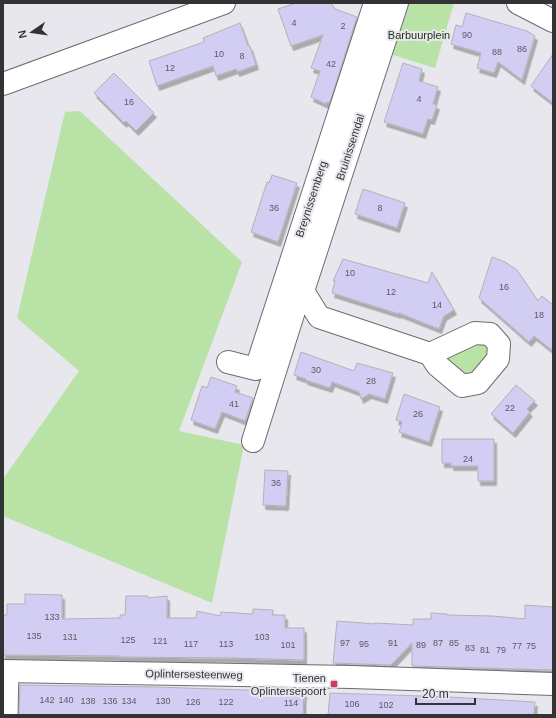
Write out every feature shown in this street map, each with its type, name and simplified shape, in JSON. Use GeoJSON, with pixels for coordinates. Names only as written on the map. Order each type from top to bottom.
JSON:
{"type":"FeatureCollection","features":[{"type":"Feature","properties":{"kind":"street"},"geometry":{"type":"LineString","coordinates":[[3,84],[224,3]]}},
{"type":"Feature","properties":{"kind":"street","name":"Breynissemberg"},"geometry":{"type":"LineString","coordinates":[[228,362],[256,369],[375,3]]}},
{"type":"Feature","properties":{"kind":"street","name":"Bruinissemdal"},"geometry":{"type":"LineString","coordinates":[[253,441],[295,308],[303,291],[397,3]]}},
{"type":"Feature","properties":{"kind":"street"},"geometry":{"type":"LineString","coordinates":[[518,3],[553,21]]}},
{"type":"Feature","properties":{"kind":"street"},"geometry":{"type":"LineString","coordinates":[[303,291],[319,317],[430,354]]}},
{"type":"Feature","properties":{"kind":"street"},"geometry":{"type":"LineString","coordinates":[[6,671],[9,715]]}},
{"type":"Feature","properties":{"kind":"street","name":"Oplintersesteenweg"},"geometry":{"type":"LineString","coordinates":[[6,671],[344,677],[553,684]]}},
{"type":"Feature","properties":{"kind":"green space","name":"Barbuurplein"},"geometry":{"type":"Polygon","coordinates":[[[403,3],[454,3],[435,68],[387,53],[403,3]]]}},
{"type":"Feature","properties":{"kind":"green space"},"geometry":{"type":"Polygon","coordinates":[[[80,111],[242,262],[179,431],[244,445],[212,603],[3,516],[3,479],[79,371],[17,318],[65,112],[80,111]]]}},
{"type":"Feature","properties":{"kind":"green space"},"geometry":{"type":"Polygon","coordinates":[[[475,333],[499,344],[478,383],[437,365],[475,333]]]}},
{"type":"Feature","properties":{"kind":"building"},"geometry":{"type":"Polygon","coordinates":[[[296,3],[331,3],[335,9],[357,17],[330,102],[327,102],[326,104],[311,97],[320,71],[311,68],[323,35],[291,46],[278,9],[296,3]]]}},
{"type":"Feature","properties":{"kind":"building"},"geometry":{"type":"Polygon","coordinates":[[[466,13],[527,31],[535,36],[522,80],[498,62],[494,73],[477,68],[481,53],[451,44],[456,25],[462,27],[466,13]]]}},
{"type":"Feature","properties":{"kind":"building"},"geometry":{"type":"Polygon","coordinates":[[[240,23],[256,65],[237,72],[236,69],[216,76],[213,66],[157,86],[149,61],[204,42],[203,38],[240,23]]]}},
{"type":"Feature","properties":{"kind":"building"},"geometry":{"type":"Polygon","coordinates":[[[553,54],[553,103],[531,86],[553,54]]]}},
{"type":"Feature","properties":{"kind":"building"},"geometry":{"type":"Polygon","coordinates":[[[403,63],[422,69],[419,81],[438,87],[433,104],[437,105],[432,120],[428,119],[423,134],[384,122],[403,63]]]}},
{"type":"Feature","properties":{"kind":"building"},"geometry":{"type":"Polygon","coordinates":[[[114,73],[154,113],[136,131],[126,121],[124,123],[94,93],[114,73]]]}},
{"type":"Feature","properties":{"kind":"building"},"geometry":{"type":"Polygon","coordinates":[[[272,175],[297,183],[278,242],[251,232],[267,182],[269,183],[272,175]]]}},
{"type":"Feature","properties":{"kind":"building"},"geometry":{"type":"Polygon","coordinates":[[[363,189],[405,203],[397,228],[355,214],[363,189]]]}},
{"type":"Feature","properties":{"kind":"building"},"geometry":{"type":"Polygon","coordinates":[[[492,257],[505,262],[517,270],[538,301],[542,296],[553,305],[553,351],[534,336],[529,342],[479,298],[492,257]]]}},
{"type":"Feature","properties":{"kind":"building"},"geometry":{"type":"Polygon","coordinates":[[[343,259],[428,283],[432,272],[454,310],[444,316],[439,329],[399,313],[332,293],[335,281],[333,281],[343,259]]]}},
{"type":"Feature","properties":{"kind":"building"},"geometry":{"type":"Polygon","coordinates":[[[301,352],[354,371],[357,363],[393,373],[385,399],[369,394],[361,399],[359,392],[332,382],[330,388],[294,375],[301,352]]]}},
{"type":"Feature","properties":{"kind":"building"},"geometry":{"type":"Polygon","coordinates":[[[211,377],[237,386],[235,392],[253,398],[245,421],[222,412],[215,429],[191,420],[202,386],[207,388],[211,377]]]}},
{"type":"Feature","properties":{"kind":"building"},"geometry":{"type":"Polygon","coordinates":[[[516,385],[535,401],[527,409],[530,412],[513,433],[491,414],[516,385]]]}},
{"type":"Feature","properties":{"kind":"building"},"geometry":{"type":"Polygon","coordinates":[[[404,394],[440,407],[429,442],[399,432],[402,422],[396,420],[404,394]]]}},
{"type":"Feature","properties":{"kind":"building"},"geometry":{"type":"Polygon","coordinates":[[[442,439],[494,439],[494,481],[478,481],[478,466],[451,466],[451,463],[442,463],[442,439]]]}},
{"type":"Feature","properties":{"kind":"building"},"geometry":{"type":"Polygon","coordinates":[[[265,470],[288,471],[286,506],[263,505],[265,470]]]}},
{"type":"Feature","properties":{"kind":"building"},"geometry":{"type":"Polygon","coordinates":[[[25,594],[62,595],[62,619],[120,618],[120,615],[125,615],[126,596],[148,596],[148,598],[167,596],[167,618],[196,618],[197,611],[220,616],[221,612],[253,614],[253,609],[273,610],[272,615],[285,615],[285,628],[304,628],[304,660],[3,655],[3,615],[7,615],[7,604],[25,604],[25,594]]]}},
{"type":"Feature","properties":{"kind":"building"},"geometry":{"type":"Polygon","coordinates":[[[525,605],[553,607],[553,670],[412,666],[412,643],[391,665],[333,663],[337,621],[413,625],[413,619],[431,619],[431,613],[525,619],[525,605]]]}},
{"type":"Feature","properties":{"kind":"building"},"geometry":{"type":"Polygon","coordinates":[[[20,685],[156,687],[304,692],[303,715],[19,715],[20,685]]]}},
{"type":"Feature","properties":{"kind":"building"},"geometry":{"type":"Polygon","coordinates":[[[330,693],[450,697],[535,702],[534,715],[328,715],[330,693]]]}},
{"type":"Feature","properties":{"kind":"place","name":"Tienen Oplintersepoort"},"geometry":{"type":"Point","coordinates":[334,684]}}]}
